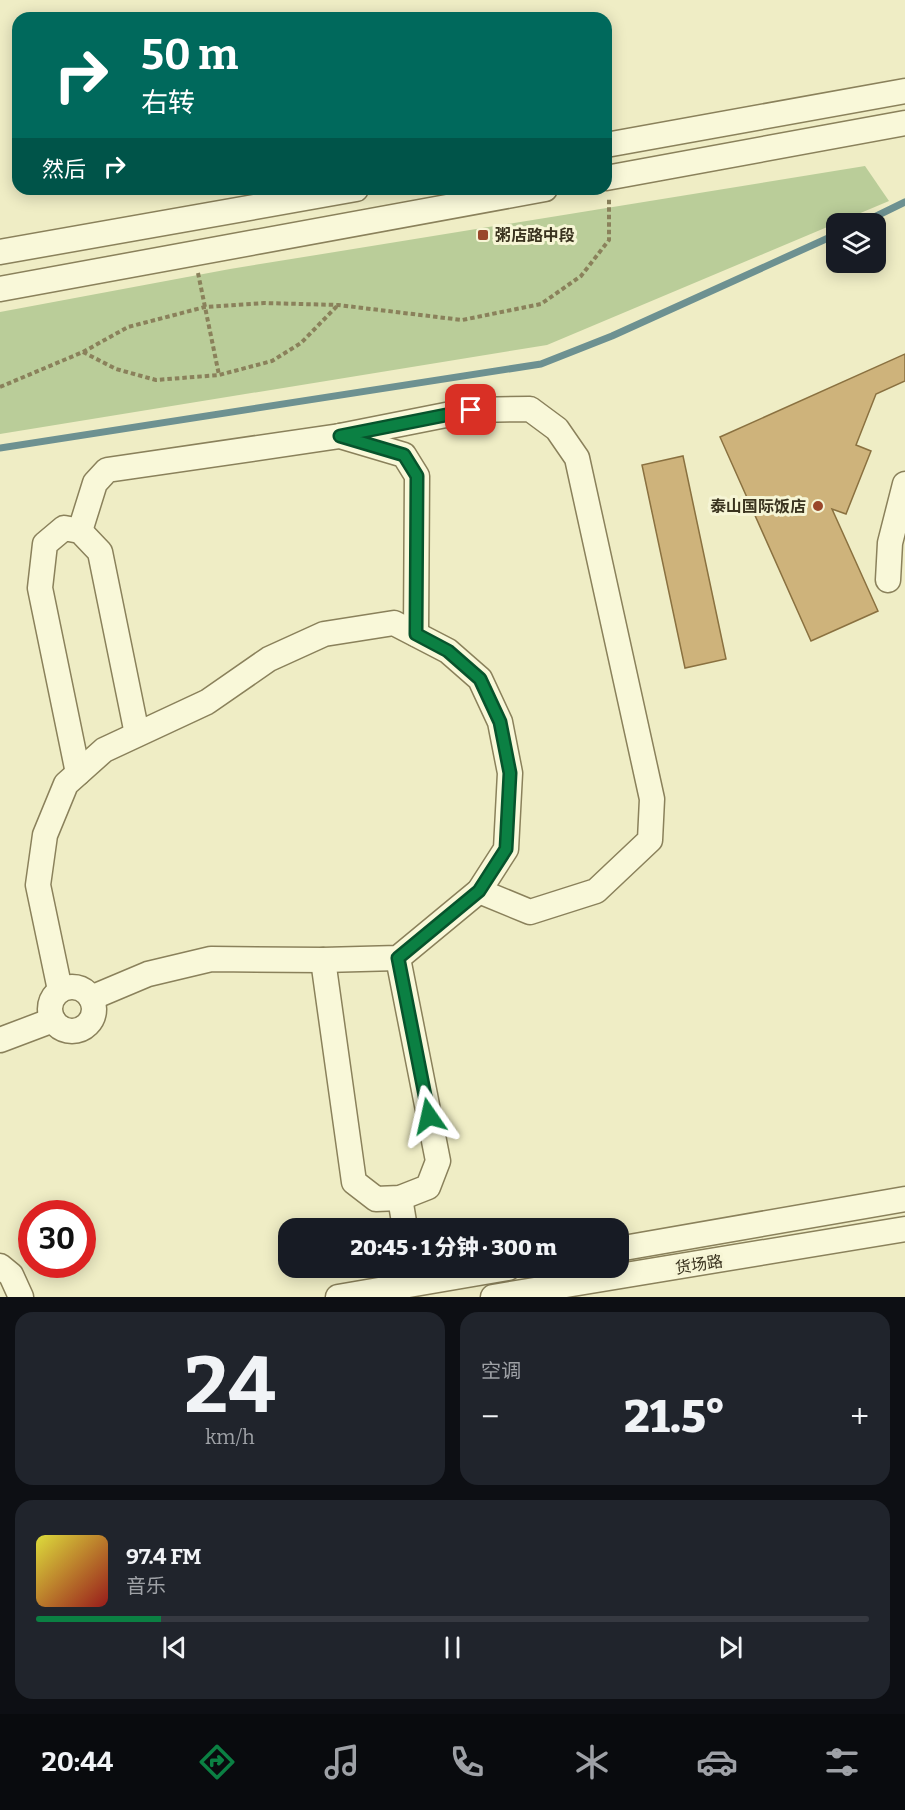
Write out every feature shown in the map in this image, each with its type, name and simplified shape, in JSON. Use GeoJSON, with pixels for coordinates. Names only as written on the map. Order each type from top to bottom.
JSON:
{"type":"FeatureCollection","features":[{"type":"Feature","properties":{"kind":"street"},"geometry":{"type":"LineString","coordinates":[[612,144],[905,91]]}},
{"type":"Feature","properties":{"kind":"street"},"geometry":{"type":"LineString","coordinates":[[612,177],[905,123]]}},
{"type":"Feature","properties":{"kind":"street"},"geometry":{"type":"LineString","coordinates":[[0,252],[322,195]]}},
{"type":"Feature","properties":{"kind":"street"},"geometry":{"type":"LineString","coordinates":[[0,289],[512,195]]}},
{"type":"Feature","properties":{"kind":"street"},"geometry":{"type":"LineString","coordinates":[[80,531],[95,483],[107,470],[340,436],[471,410],[530,409],[557,429],[576,458],[652,799],[650,840],[596,891],[530,912],[479,891]]}},
{"type":"Feature","properties":{"kind":"street"},"geometry":{"type":"LineString","coordinates":[[340,436],[404,455],[417,476],[416,634]]}},
{"type":"Feature","properties":{"kind":"street"},"geometry":{"type":"LineString","coordinates":[[888,580],[890,543],[905,484]]}},
{"type":"Feature","properties":{"kind":"street"},"geometry":{"type":"LineString","coordinates":[[78,773],[40,588],[45,544],[64,528],[80,531],[100,552],[137,734]]}},
{"type":"Feature","properties":{"kind":"street"},"geometry":{"type":"LineString","coordinates":[[60,990],[38,885],[45,835],[66,784],[104,750],[207,702],[270,659],[324,634],[394,623],[448,651],[480,679],[500,722],[510,773],[506,849],[479,891],[398,958],[211,959],[148,975],[91,998]]}},
{"type":"Feature","properties":{"kind":"street"},"geometry":{"type":"LineString","coordinates":[[322,960],[354,1182],[376,1199],[399,1198],[428,1187],[438,1161],[398,958]]}},
{"type":"Feature","properties":{"kind":"street"},"geometry":{"type":"LineString","coordinates":[[69,987],[78,987],[91,998],[94,1006],[90,1023],[83,1029],[75,1031],[58,1027],[50,1012],[50,1003],[54,995],[69,987]]}},
{"type":"Feature","properties":{"kind":"street"},"geometry":{"type":"LineString","coordinates":[[0,1040],[53,1020]]}},
{"type":"Feature","properties":{"kind":"street"},"geometry":{"type":"LineString","coordinates":[[399,1198],[403,1218]]}},
{"type":"Feature","properties":{"kind":"street","name":"货场路"},"geometry":{"type":"LineString","coordinates":[[629,1247],[905,1199]]}},
{"type":"Feature","properties":{"kind":"street","name":"货场路"},"geometry":{"type":"LineString","coordinates":[[493,1297],[905,1229]]}},
{"type":"Feature","properties":{"kind":"street"},"geometry":{"type":"LineString","coordinates":[[0,1266],[11,1275],[21,1297]]}},
{"type":"Feature","properties":{"kind":"street"},"geometry":{"type":"LineString","coordinates":[[338,1297],[446,1278]]}},
{"type":"Feature","properties":{"kind":"path"},"geometry":{"type":"LineString","coordinates":[[0,387],[83,352],[128,327],[205,307],[264,303],[338,305],[462,320],[541,304],[581,276],[609,240],[608,195]]}},
{"type":"Feature","properties":{"kind":"path"},"geometry":{"type":"LineString","coordinates":[[194,253],[219,375]]}},
{"type":"Feature","properties":{"kind":"path"},"geometry":{"type":"LineString","coordinates":[[83,352],[116,369],[156,380],[219,375],[272,361],[301,343],[338,305]]}},
{"type":"Feature","properties":{"kind":"green space"},"geometry":{"type":"Polygon","coordinates":[[[865,166],[889,201],[860,213],[826,213],[826,228],[547,345],[0,434],[0,312],[230,269],[865,166]]]}},
{"type":"Feature","properties":{"kind":"building","name":"泰山国际饭店"},"geometry":{"type":"Polygon","coordinates":[[[905,354],[905,381],[876,394],[856,445],[871,451],[846,514],[832,509],[878,611],[811,641],[720,437],[905,354]]]}},
{"type":"Feature","properties":{"kind":"building"},"geometry":{"type":"Polygon","coordinates":[[[683,456],[726,659],[685,668],[642,465],[683,456]]]}},
{"type":"Feature","properties":{"kind":"waterway"},"geometry":{"type":"LineString","coordinates":[[882,213],[905,202]]}},
{"type":"Feature","properties":{"kind":"waterway"},"geometry":{"type":"LineString","coordinates":[[0,448],[541,364],[612,336],[826,239]]}},
{"type":"Feature","properties":{"kind":"place","name":"粥店路中段"},"geometry":{"type":"Point","coordinates":[483,235]}},
{"type":"Feature","properties":{"kind":"place","name":"泰山国际饭店"},"geometry":{"type":"Point","coordinates":[818,506]}},
{"type":"Feature","properties":{"kind":"route"},"geometry":{"type":"LineString","coordinates":[[429,1116],[398,958],[479,891],[506,849],[510,773],[500,722],[480,679],[448,651],[416,634],[417,476],[404,455],[340,436],[471,410]]}}]}
